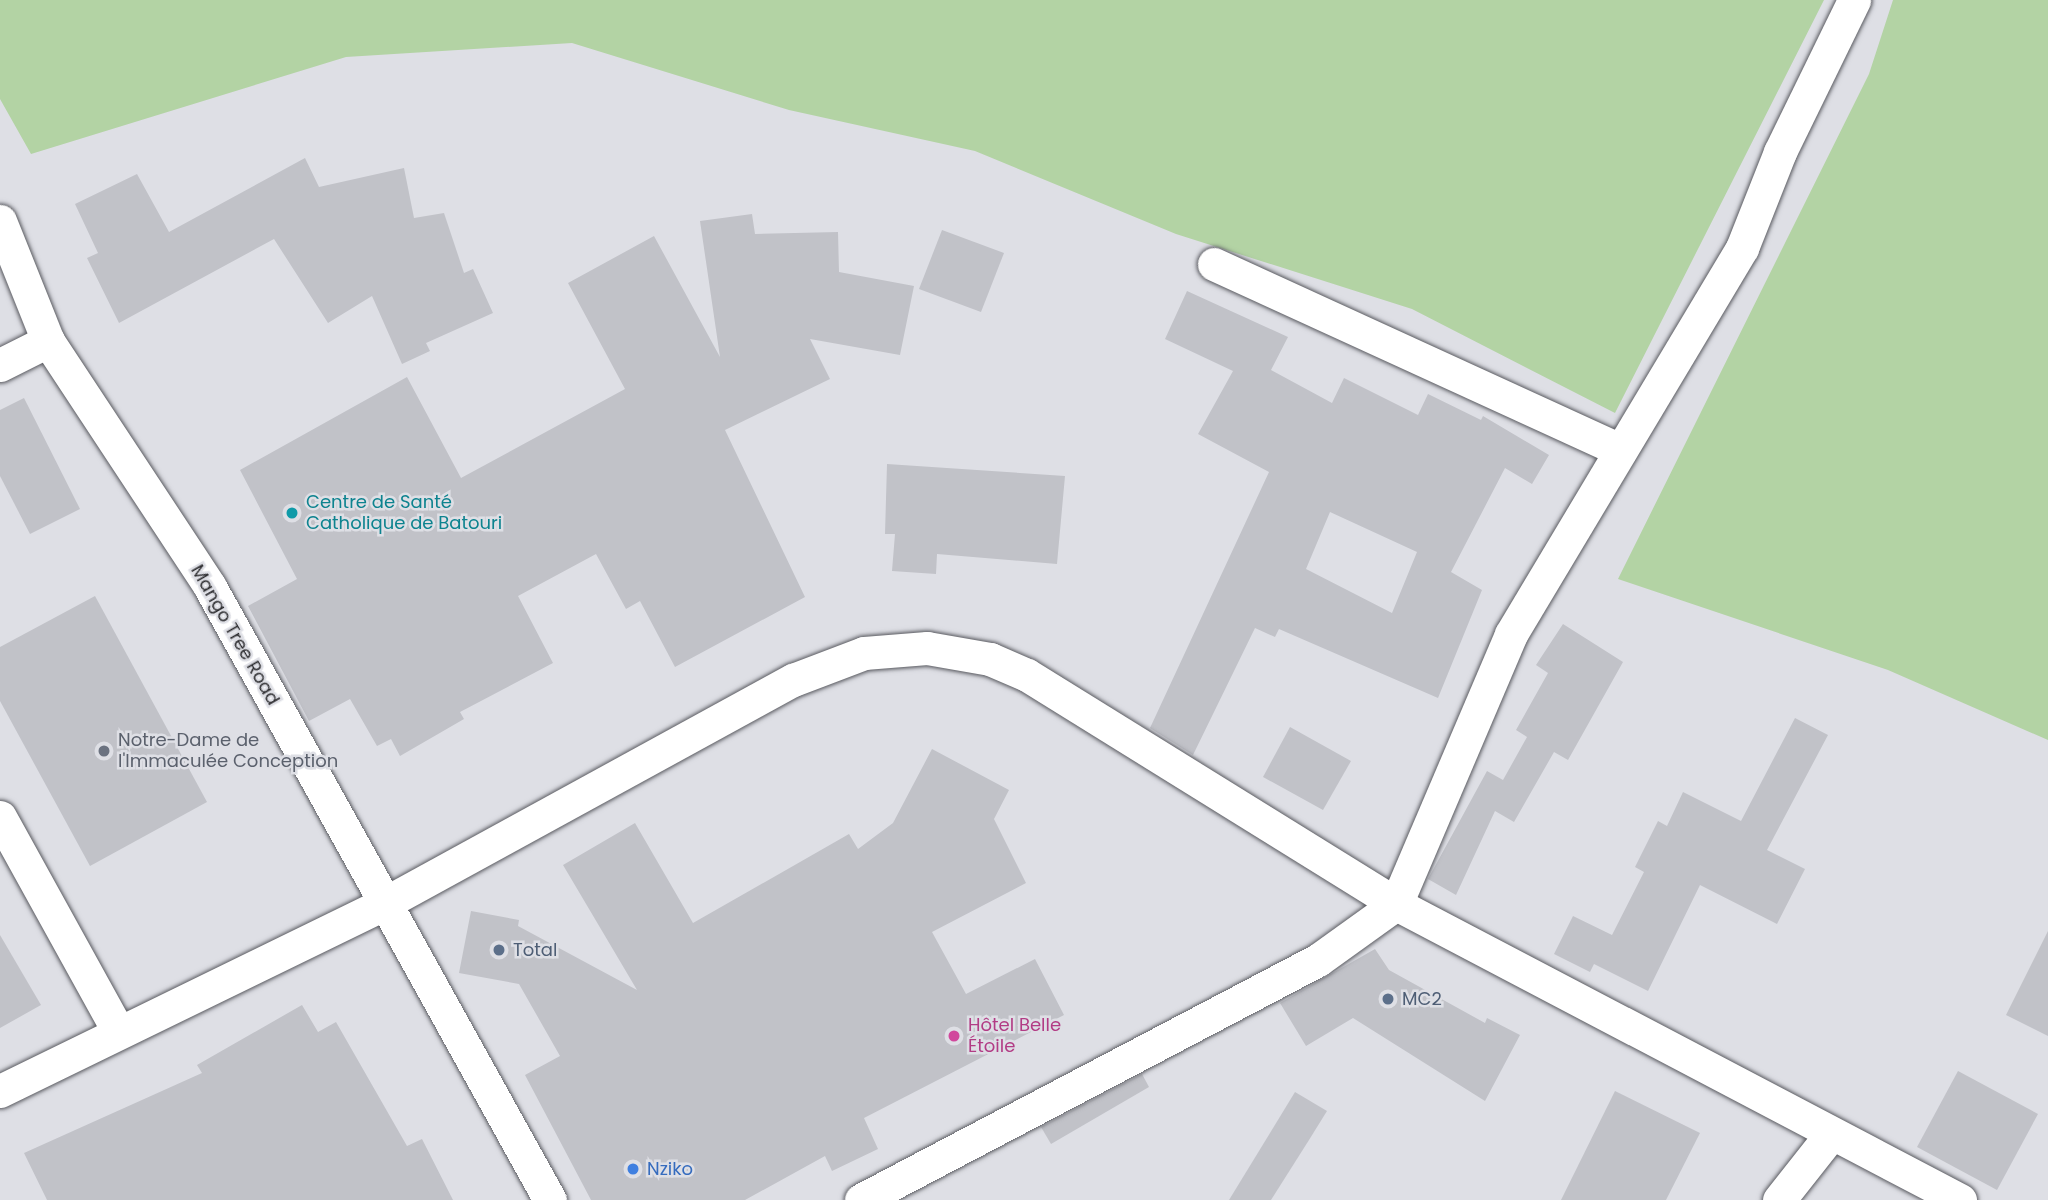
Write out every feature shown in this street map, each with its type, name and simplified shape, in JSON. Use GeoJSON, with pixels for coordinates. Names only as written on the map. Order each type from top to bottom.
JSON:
{"type":"FeatureCollection","features":[{"type":"Feature","properties":{"kind":"street"},"geometry":{"type":"LineString","coordinates":[[861,1200],[1318,960],[1396,904],[1511,634],[1742,248],[1780,152],[1854,0]]}},
{"type":"Feature","properties":{"kind":"street","name":"Mango Tree Road"},"geometry":{"type":"LineString","coordinates":[[0,220],[48,341],[210,587],[550,1200]]}},
{"type":"Feature","properties":{"kind":"street"},"geometry":{"type":"LineString","coordinates":[[1214,264],[1620,450]]}},
{"type":"Feature","properties":{"kind":"street"},"geometry":{"type":"LineString","coordinates":[[0,365],[48,341]]}},
{"type":"Feature","properties":{"kind":"street"},"geometry":{"type":"LineString","coordinates":[[5,1092],[117,1029],[387,902],[793,680],[864,653],[927,648],[990,659],[1027,675],[1396,904],[1960,1200]]}},
{"type":"Feature","properties":{"kind":"street"},"geometry":{"type":"LineString","coordinates":[[0,817],[117,1029]]}},
{"type":"Feature","properties":{"kind":"street"},"geometry":{"type":"LineString","coordinates":[[1779,1200],[1832,1133]]}},
{"type":"Feature","properties":{"kind":"green space"},"geometry":{"type":"Polygon","coordinates":[[[0,0],[1824,0],[1615,413],[1412,309],[1176,234],[975,151],[789,110],[572,43],[346,57],[31,154],[0,99],[0,0]]]}},
{"type":"Feature","properties":{"kind":"green space"},"geometry":{"type":"Polygon","coordinates":[[[1893,0],[2048,0],[2048,740],[1888,670],[1618,579],[1869,74],[1893,0]]]}},
{"type":"Feature","properties":{"kind":"building"},"geometry":{"type":"Polygon","coordinates":[[[305,158],[319,187],[404,168],[414,218],[444,213],[464,273],[473,269],[493,313],[426,343],[430,351],[402,364],[372,296],[328,323],[274,239],[119,323],[87,258],[98,253],[75,204],[137,174],[169,232],[305,158]]]}},
{"type":"Feature","properties":{"kind":"building"},"geometry":{"type":"Polygon","coordinates":[[[752,214],[755,234],[838,232],[839,272],[914,286],[900,355],[810,339],[830,379],[725,430],[805,597],[675,667],[640,601],[626,609],[596,554],[518,596],[553,663],[460,712],[464,719],[400,756],[391,739],[377,746],[350,699],[309,721],[248,606],[297,579],[240,470],[407,377],[461,478],[625,389],[568,283],[654,236],[720,357],[700,221],[752,214]]]}},
{"type":"Feature","properties":{"kind":"building"},"geometry":{"type":"Polygon","coordinates":[[[942,230],[1004,253],[981,312],[919,289],[942,230]]]}},
{"type":"Feature","properties":{"kind":"building"},"geometry":{"type":"Polygon","coordinates":[[[1187,291],[1288,337],[1271,370],[1332,403],[1344,378],[1418,415],[1428,394],[1481,420],[1483,416],[1549,455],[1532,484],[1505,468],[1451,572],[1482,590],[1438,698],[1279,629],[1275,637],[1255,628],[1193,755],[1150,728],[1269,472],[1198,434],[1233,371],[1165,339],[1187,291]],[[1330,512],[1306,569],[1392,613],[1417,552],[1330,512]]]}},
{"type":"Feature","properties":{"kind":"building"},"geometry":{"type":"Polygon","coordinates":[[[24,398],[80,509],[30,534],[0,476],[0,410],[24,398]]]}},
{"type":"Feature","properties":{"kind":"building"},"geometry":{"type":"Polygon","coordinates":[[[887,464],[1065,476],[1057,564],[937,554],[936,574],[892,571],[895,534],[885,534],[887,464]]]}},
{"type":"Feature","properties":{"kind":"building","name":"Notre-Dame de l'Immaculée Conception"},"geometry":{"type":"Polygon","coordinates":[[[95,596],[207,802],[90,866],[0,701],[0,647],[95,596]]]}},
{"type":"Feature","properties":{"kind":"building"},"geometry":{"type":"Polygon","coordinates":[[[1563,624],[1623,662],[1568,760],[1554,752],[1514,822],[1495,811],[1456,895],[1428,879],[1487,771],[1503,780],[1527,737],[1516,730],[1548,673],[1536,665],[1563,624]]]}},
{"type":"Feature","properties":{"kind":"building"},"geometry":{"type":"Polygon","coordinates":[[[1795,718],[1828,735],[1767,850],[1805,869],[1777,924],[1700,885],[1648,991],[1594,964],[1590,972],[1554,954],[1573,916],[1612,935],[1644,872],[1635,867],[1658,821],[1667,826],[1683,792],[1741,821],[1795,718]]]}},
{"type":"Feature","properties":{"kind":"building"},"geometry":{"type":"Polygon","coordinates":[[[1290,727],[1351,761],[1323,810],[1263,777],[1290,727]]]}},
{"type":"Feature","properties":{"kind":"building"},"geometry":{"type":"Polygon","coordinates":[[[932,749],[1009,790],[994,819],[1026,883],[932,932],[966,994],[1035,959],[1064,1015],[864,1118],[878,1149],[832,1171],[825,1156],[745,1200],[591,1200],[525,1075],[560,1056],[519,984],[459,973],[471,911],[519,920],[518,926],[637,990],[563,865],[635,823],[693,923],[849,834],[858,849],[893,823],[932,749]]]}},
{"type":"Feature","properties":{"kind":"building"},"geometry":{"type":"Polygon","coordinates":[[[2048,931],[2048,1036],[2006,1015],[2048,931]]]}},
{"type":"Feature","properties":{"kind":"building"},"geometry":{"type":"Polygon","coordinates":[[[0,935],[41,1005],[0,1028],[0,935]]]}},
{"type":"Feature","properties":{"kind":"building"},"geometry":{"type":"Polygon","coordinates":[[[1375,949],[1389,970],[1485,1023],[1487,1018],[1520,1035],[1485,1101],[1353,1018],[1306,1046],[1280,1003],[1375,949]]]}},
{"type":"Feature","properties":{"kind":"building"},"geometry":{"type":"Polygon","coordinates":[[[302,1005],[318,1032],[336,1022],[407,1146],[422,1139],[453,1200],[47,1200],[24,1153],[202,1073],[197,1065],[302,1005]]]}},
{"type":"Feature","properties":{"kind":"building"},"geometry":{"type":"Polygon","coordinates":[[[1958,1071],[2038,1114],[1997,1190],[1917,1147],[1958,1071]]]}},
{"type":"Feature","properties":{"kind":"building"},"geometry":{"type":"Polygon","coordinates":[[[1142,1074],[1149,1087],[1051,1144],[1041,1127],[1142,1074]]]}},
{"type":"Feature","properties":{"kind":"building"},"geometry":{"type":"Polygon","coordinates":[[[1615,1091],[1700,1133],[1666,1200],[1561,1200],[1615,1091]]]}},
{"type":"Feature","properties":{"kind":"building"},"geometry":{"type":"Polygon","coordinates":[[[1295,1092],[1327,1111],[1271,1200],[1229,1200],[1295,1092]]]}},
{"type":"Feature","properties":{"kind":"place","name":"Centre de Santé Catholique de Batouri"},"geometry":{"type":"Point","coordinates":[292,513]}},
{"type":"Feature","properties":{"kind":"place","name":"Notre-Dame de l'Immaculée Conception"},"geometry":{"type":"Point","coordinates":[104,751]}},
{"type":"Feature","properties":{"kind":"place","name":"Total"},"geometry":{"type":"Point","coordinates":[499,950]}},
{"type":"Feature","properties":{"kind":"place","name":"MC2"},"geometry":{"type":"Point","coordinates":[1388,999]}},
{"type":"Feature","properties":{"kind":"place","name":"Hôtel Belle Étoile"},"geometry":{"type":"Point","coordinates":[954,1036]}},
{"type":"Feature","properties":{"kind":"place","name":"Nziko"},"geometry":{"type":"Point","coordinates":[633,1169]}}]}
